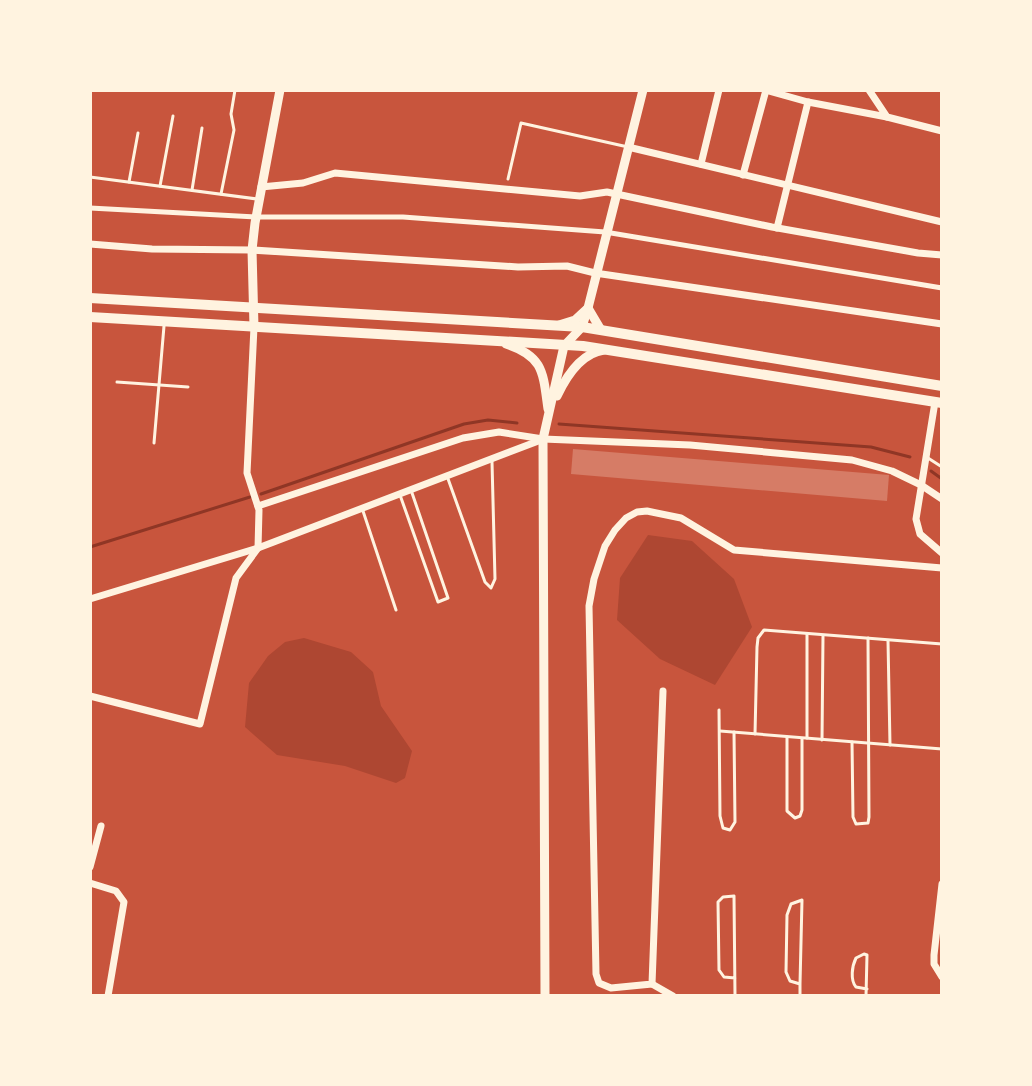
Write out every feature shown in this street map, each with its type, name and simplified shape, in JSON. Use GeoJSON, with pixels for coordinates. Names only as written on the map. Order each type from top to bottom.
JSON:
{"type":"FeatureCollection","features":[{"type":"Feature","properties":{"kind":"main road"},"geometry":{"type":"LineString","coordinates":[[90,298],[582,327],[942,386]]}},
{"type":"Feature","properties":{"kind":"main road"},"geometry":{"type":"LineString","coordinates":[[90,317],[608,350],[939,403]]}},
{"type":"Feature","properties":{"kind":"street"},"geometry":{"type":"LineString","coordinates":[[90,696],[200,724],[236,578],[258,548],[258,506],[247,473],[254,327],[252,250],[280,90]]}},
{"type":"Feature","properties":{"kind":"street"},"geometry":{"type":"LineString","coordinates":[[545,996],[543,439],[564,346],[582,327],[588,308],[643,90]]}},
{"type":"Feature","properties":{"kind":"street"},"geometry":{"type":"LineString","coordinates":[[701,164],[719,90]]}},
{"type":"Feature","properties":{"kind":"street"},"geometry":{"type":"LineString","coordinates":[[743,175],[765,90],[942,131]]}},
{"type":"Feature","properties":{"kind":"street"},"geometry":{"type":"LineString","coordinates":[[869,90],[887,117]]}},
{"type":"Feature","properties":{"kind":"street"},"geometry":{"type":"LineString","coordinates":[[777,228],[808,102]]}},
{"type":"Feature","properties":{"kind":"street"},"geometry":{"type":"LineString","coordinates":[[628,147],[942,222]]}},
{"type":"Feature","properties":{"kind":"street"},"geometry":{"type":"LineString","coordinates":[[261,187],[303,183],[335,173],[580,196],[607,192],[777,228],[942,255]]}},
{"type":"Feature","properties":{"kind":"street"},"geometry":{"type":"LineString","coordinates":[[90,208],[256,217],[403,217],[605,232],[942,288]]}},
{"type":"Feature","properties":{"kind":"street"},"geometry":{"type":"LineString","coordinates":[[90,244],[152,249],[252,250],[518,267],[567,266],[595,273],[942,324]]}},
{"type":"Feature","properties":{"kind":"street"},"geometry":{"type":"LineString","coordinates":[[558,325],[575,320],[588,308]]}},
{"type":"Feature","properties":{"kind":"street"},"geometry":{"type":"LineString","coordinates":[[588,308],[601,330]]}},
{"type":"Feature","properties":{"kind":"street"},"geometry":{"type":"LineString","coordinates":[[499,342],[524,350],[534,358],[543,375],[549,414]]}},
{"type":"Feature","properties":{"kind":"street"},"geometry":{"type":"LineString","coordinates":[[549,414],[563,383],[578,364],[594,352],[608,350]]}},
{"type":"Feature","properties":{"kind":"street"},"geometry":{"type":"LineString","coordinates":[[939,403],[925,456],[916,519],[923,538],[942,553]]}},
{"type":"Feature","properties":{"kind":"street"},"geometry":{"type":"LineString","coordinates":[[258,506],[475,435],[499,432],[543,439],[690,445],[852,460],[892,471],[942,499]]}},
{"type":"Feature","properties":{"kind":"street"},"geometry":{"type":"LineString","coordinates":[[90,599],[258,548],[543,439]]}},
{"type":"Feature","properties":{"kind":"street"},"geometry":{"type":"LineString","coordinates":[[673,996],[652,984],[605,988],[596,974],[589,606],[605,546],[615,530],[637,512],[663,513],[697,526],[734,550],[942,568]]}},
{"type":"Feature","properties":{"kind":"street"},"geometry":{"type":"LineString","coordinates":[[652,984],[663,691]]}},
{"type":"Feature","properties":{"kind":"street"},"geometry":{"type":"LineString","coordinates":[[90,867],[101,826]]}},
{"type":"Feature","properties":{"kind":"street"},"geometry":{"type":"LineString","coordinates":[[90,883],[116,891],[124,902],[108,996]]}},
{"type":"Feature","properties":{"kind":"street"},"geometry":{"type":"LineString","coordinates":[[942,884],[934,955],[934,964],[942,977]]}},
{"type":"Feature","properties":{"kind":"lane"},"geometry":{"type":"LineString","coordinates":[[221,194],[234,130],[231,114],[235,90]]}},
{"type":"Feature","properties":{"kind":"lane"},"geometry":{"type":"LineString","coordinates":[[160,186],[173,116]]}},
{"type":"Feature","properties":{"kind":"lane"},"geometry":{"type":"LineString","coordinates":[[508,179],[521,123],[628,147]]}},
{"type":"Feature","properties":{"kind":"lane"},"geometry":{"type":"LineString","coordinates":[[192,190],[202,128]]}},
{"type":"Feature","properties":{"kind":"lane"},"geometry":{"type":"LineString","coordinates":[[129,182],[138,133]]}},
{"type":"Feature","properties":{"kind":"lane"},"geometry":{"type":"LineString","coordinates":[[90,177],[259,199]]}},
{"type":"Feature","properties":{"kind":"lane"},"geometry":{"type":"LineString","coordinates":[[154,443],[165,322]]}},
{"type":"Feature","properties":{"kind":"lane"},"geometry":{"type":"LineString","coordinates":[[117,382],[188,387]]}},
{"type":"Feature","properties":{"kind":"lane"},"geometry":{"type":"LineString","coordinates":[[925,456],[942,467]]}},
{"type":"Feature","properties":{"kind":"lane"},"geometry":{"type":"LineString","coordinates":[[447,475],[485,582],[491,588],[495,579],[491,458]]}},
{"type":"Feature","properties":{"kind":"lane"},"geometry":{"type":"LineString","coordinates":[[400,494],[438,602],[448,598],[411,490]]}},
{"type":"Feature","properties":{"kind":"lane"},"geometry":{"type":"LineString","coordinates":[[362,508],[396,610]]}},
{"type":"Feature","properties":{"kind":"lane"},"geometry":{"type":"LineString","coordinates":[[755,734],[759,636],[764,630],[942,644]]}},
{"type":"Feature","properties":{"kind":"lane"},"geometry":{"type":"LineString","coordinates":[[787,737],[787,811],[795,818],[800,816],[802,810],[807,633]]}},
{"type":"Feature","properties":{"kind":"lane"},"geometry":{"type":"LineString","coordinates":[[822,740],[823,634]]}},
{"type":"Feature","properties":{"kind":"lane"},"geometry":{"type":"LineString","coordinates":[[852,742],[853,817],[859,825],[868,823],[869,817],[868,638]]}},
{"type":"Feature","properties":{"kind":"lane"},"geometry":{"type":"LineString","coordinates":[[888,640],[890,745]]}},
{"type":"Feature","properties":{"kind":"lane"},"geometry":{"type":"LineString","coordinates":[[719,710],[720,816],[721,825],[730,830],[735,822],[734,732]]}},
{"type":"Feature","properties":{"kind":"lane"},"geometry":{"type":"LineString","coordinates":[[720,731],[942,749]]}},
{"type":"Feature","properties":{"kind":"lane"},"geometry":{"type":"LineString","coordinates":[[735,978],[724,977],[719,970],[718,902],[727,896],[734,896],[735,978],[735,996]]}},
{"type":"Feature","properties":{"kind":"lane"},"geometry":{"type":"LineString","coordinates":[[800,984],[790,981],[786,972],[787,915],[791,904],[802,900],[800,996]]}},
{"type":"Feature","properties":{"kind":"lane"},"geometry":{"type":"LineString","coordinates":[[866,996],[867,989],[867,955],[864,954],[854,962],[853,980],[856,987],[867,989]]}},
{"type":"Feature","properties":{"kind":"shaded area"},"geometry":{"type":"Polygon","coordinates":[[[648,535],[692,541],[734,579],[752,627],[715,685],[660,659],[617,620],[620,578],[648,535]]]}},
{"type":"Feature","properties":{"kind":"shaded area"},"geometry":{"type":"Polygon","coordinates":[[[304,638],[351,652],[373,672],[381,706],[412,751],[405,778],[396,783],[345,766],[277,755],[245,727],[249,683],[268,656],[285,642],[304,638]]]}},
{"type":"Feature","properties":{"kind":"building"},"geometry":{"type":"Polygon","coordinates":[[[573,449],[889,475],[887,501],[571,474],[573,449]]]}},
{"type":"Feature","properties":{"kind":"waterway"},"geometry":{"type":"LineString","coordinates":[[261,494],[464,424],[488,420],[517,423]]}},
{"type":"Feature","properties":{"kind":"waterway"},"geometry":{"type":"LineString","coordinates":[[559,424],[871,447],[910,457]]}},
{"type":"Feature","properties":{"kind":"waterway"},"geometry":{"type":"LineString","coordinates":[[931,471],[942,479]]}},
{"type":"Feature","properties":{"kind":"waterway"},"geometry":{"type":"LineString","coordinates":[[90,547],[250,497]]}}]}
